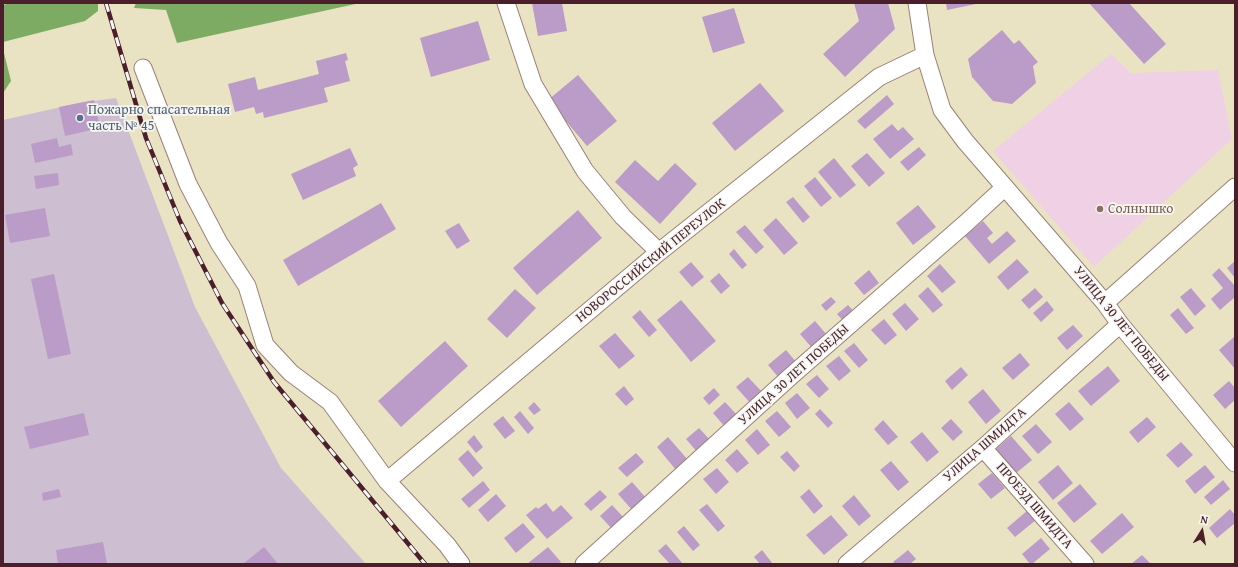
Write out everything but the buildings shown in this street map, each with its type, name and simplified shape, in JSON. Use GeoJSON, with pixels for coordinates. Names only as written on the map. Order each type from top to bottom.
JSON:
{"type":"FeatureCollection","features":[{"type":"Feature","properties":{"kind":"street"},"geometry":{"type":"LineString","coordinates":[[506,3],[534,84],[585,171],[623,217],[659,252]]}},
{"type":"Feature","properties":{"kind":"street","name":"УЛИЦА 30 ЛЕТ ПОБЕДЫ"},"geometry":{"type":"LineString","coordinates":[[917,3],[925,55],[942,110],[965,140],[1105,303],[1120,324],[1235,463]]}},
{"type":"Feature","properties":{"kind":"street","name":"НОВОРОССИЙСКИЙ ПЕРЕУЛОК"},"geometry":{"type":"LineString","coordinates":[[387,481],[659,252],[879,77],[925,55]]}},
{"type":"Feature","properties":{"kind":"street"},"geometry":{"type":"LineString","coordinates":[[143,68],[188,184],[219,244],[247,286],[265,345],[291,373],[330,402],[387,481],[447,545],[461,564]]}},
{"type":"Feature","properties":{"kind":"street","name":"УЛИЦА 30 ЛЕТ ПОБЕДЫ"},"geometry":{"type":"LineString","coordinates":[[584,564],[796,371],[1005,187]]}},
{"type":"Feature","properties":{"kind":"street"},"geometry":{"type":"LineString","coordinates":[[1105,303],[1235,187]]}},
{"type":"Feature","properties":{"kind":"street","name":"УЛИЦА ШМИДТА"},"geometry":{"type":"LineString","coordinates":[[854,562],[1120,324]]}},
{"type":"Feature","properties":{"kind":"street","name":"ПРОЕЗД ШМИДТА"},"geometry":{"type":"LineString","coordinates":[[983,448],[1085,564]]}},
{"type":"Feature","properties":{"kind":"shaded area","name":"Солнышко"},"geometry":{"type":"Polygon","coordinates":[[[1111,54],[1131,73],[1218,70],[1232,139],[1094,267],[993,151],[1111,54]]]}},
{"type":"Feature","properties":{"kind":"shaded area"},"geometry":{"type":"Polygon","coordinates":[[[116,98],[195,307],[281,468],[366,564],[3,564],[3,120],[79,103],[116,98]]]}},
{"type":"Feature","properties":{"kind":"green space"},"geometry":{"type":"Polygon","coordinates":[[[10,3],[98,3],[98,11],[85,21],[3,42],[3,5],[10,3]]]}},
{"type":"Feature","properties":{"kind":"green space"},"geometry":{"type":"Polygon","coordinates":[[[136,3],[360,3],[177,43],[166,10],[134,8],[136,3]]]}},
{"type":"Feature","properties":{"kind":"green space"},"geometry":{"type":"Polygon","coordinates":[[[3,49],[11,81],[3,93],[3,49]]]}},
{"type":"Feature","properties":{"kind":"railway"},"geometry":{"type":"LineString","coordinates":[[106,3],[146,138],[180,221],[222,303],[274,382],[425,564]]}},
{"type":"Feature","properties":{"kind":"place","name":"Пожарно спасательная часть № 45"},"geometry":{"type":"Point","coordinates":[80,118]}},
{"type":"Feature","properties":{"kind":"place","name":"Солнышко"},"geometry":{"type":"Point","coordinates":[1100,209]}}]}
